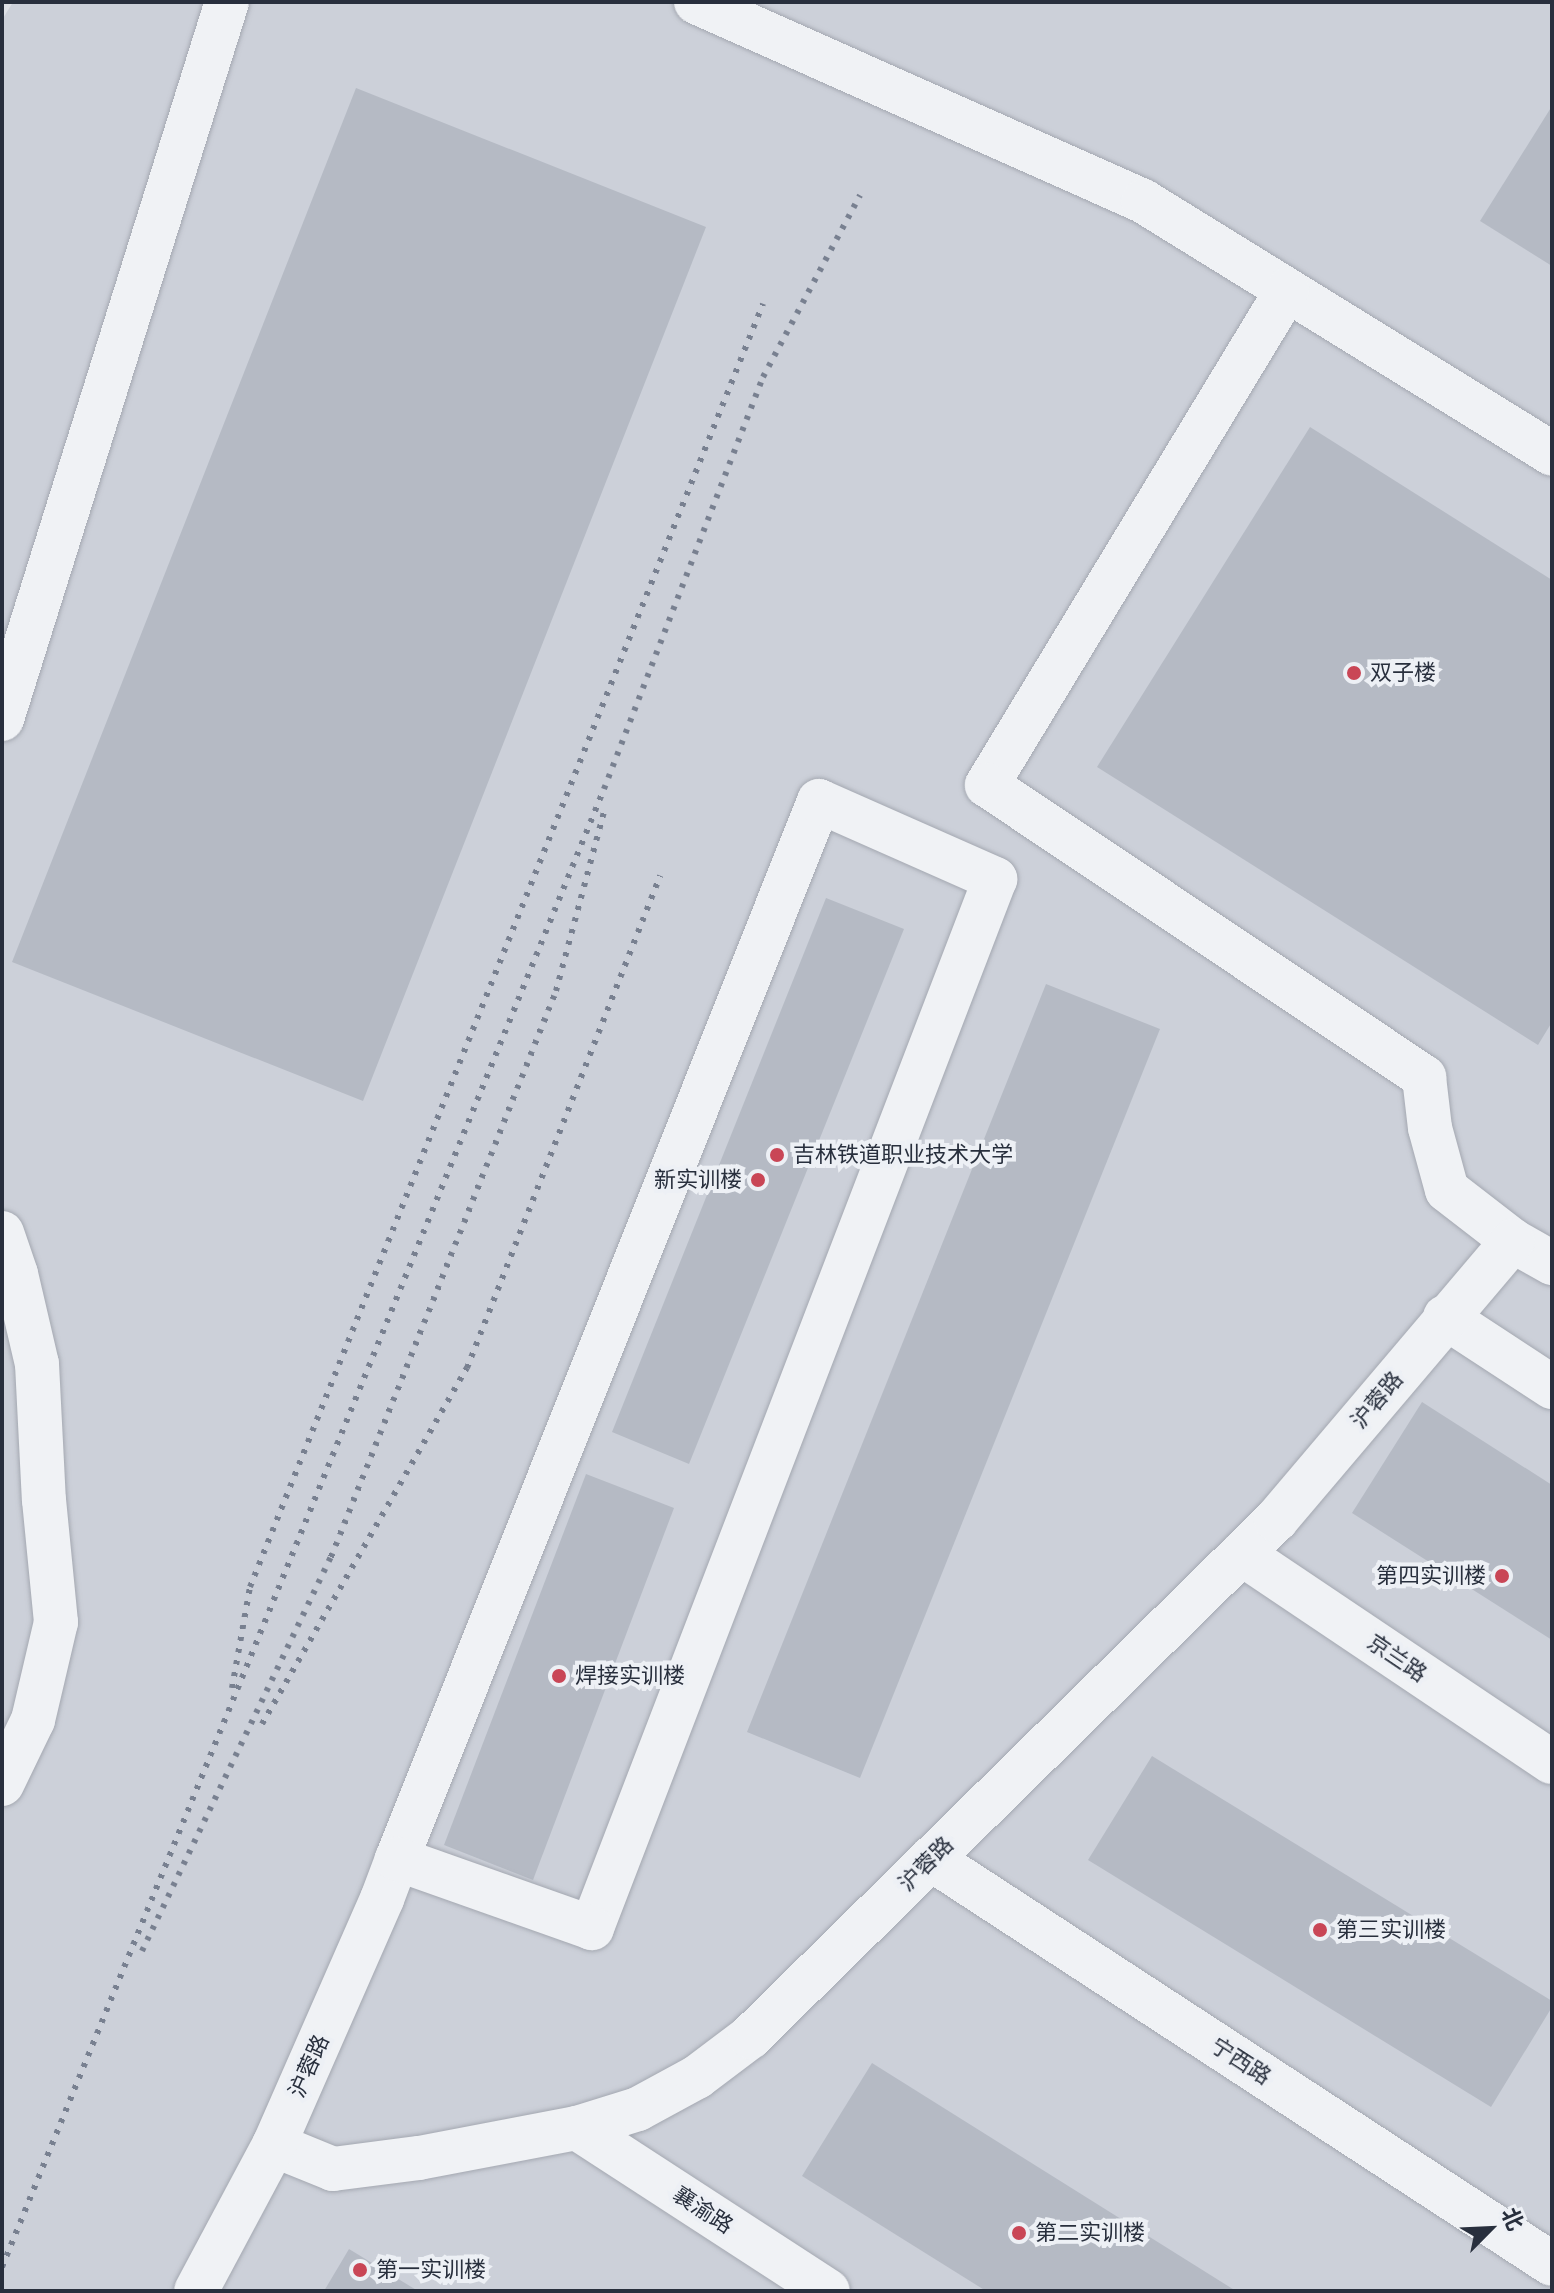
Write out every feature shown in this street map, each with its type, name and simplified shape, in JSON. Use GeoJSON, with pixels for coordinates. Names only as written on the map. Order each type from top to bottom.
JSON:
{"type":"FeatureCollection","features":[{"type":"Feature","properties":{"kind":"lane"},"geometry":{"type":"LineString","coordinates":[[2,719],[227,2]]}},
{"type":"Feature","properties":{"kind":"lane"},"geometry":{"type":"LineString","coordinates":[[696,2],[1143,201],[1552,454]]}},
{"type":"Feature","properties":{"kind":"lane"},"geometry":{"type":"LineString","coordinates":[[1287,290],[987,785],[1424,1077],[1430,1128],[1447,1190],[1513,1241],[1552,1263]]}},
{"type":"Feature","properties":{"kind":"lane","name":"沪蓉路"},"geometry":{"type":"LineString","coordinates":[[196,2291],[274,2145],[390,1879],[819,801],[995,879],[592,1928],[390,1879]]}},
{"type":"Feature","properties":{"kind":"lane"},"geometry":{"type":"LineString","coordinates":[[2,1233],[16,1274],[37,1364],[44,1500],[56,1622],[33,1720],[4,1770]]}},
{"type":"Feature","properties":{"kind":"lane","name":"沪蓉路"},"geometry":{"type":"LineString","coordinates":[[274,2145],[333,2169],[577,2128],[638,2109],[697,2077],[750,2037],[1276,1520],[1445,1317],[1513,1241]]}},
{"type":"Feature","properties":{"kind":"lane"},"geometry":{"type":"LineString","coordinates":[[1445,1317],[1552,1387]]}},
{"type":"Feature","properties":{"kind":"lane","name":"京兰路"},"geometry":{"type":"LineString","coordinates":[[1242,1554],[1552,1762]]}},
{"type":"Feature","properties":{"kind":"lane","name":"宁西路"},"geometry":{"type":"LineString","coordinates":[[931,1859],[1552,2264]]}},
{"type":"Feature","properties":{"kind":"lane","name":"襄渝路"},"geometry":{"type":"LineString","coordinates":[[577,2128],[828,2291]]}},
{"type":"Feature","properties":{"kind":"shaded area","name":"吉林铁道职业技术大学"},"geometry":{"type":"Polygon","coordinates":[[[13,2],[1552,2],[1552,2291],[2,2291],[2,20],[13,2]]]}},
{"type":"Feature","properties":{"kind":"building"},"geometry":{"type":"Polygon","coordinates":[[[356,88],[706,227],[363,1101],[12,962],[356,88]]]}},
{"type":"Feature","properties":{"kind":"building"},"geometry":{"type":"Polygon","coordinates":[[[1552,106],[1552,266],[1480,221],[1552,106]]]}},
{"type":"Feature","properties":{"kind":"building","name":"双子楼"},"geometry":{"type":"Polygon","coordinates":[[[1310,427],[1552,580],[1552,1022],[1538,1045],[1097,767],[1310,427]]]}},
{"type":"Feature","properties":{"kind":"building","name":"新实训楼"},"geometry":{"type":"Polygon","coordinates":[[[826,898],[904,929],[689,1464],[612,1432],[826,898]]]}},
{"type":"Feature","properties":{"kind":"building"},"geometry":{"type":"Polygon","coordinates":[[[1046,984],[1160,1029],[860,1778],[747,1732],[1046,984]]]}},
{"type":"Feature","properties":{"kind":"building","name":"第四实训楼"},"geometry":{"type":"Polygon","coordinates":[[[1422,1402],[1552,1485],[1552,1640],[1352,1513],[1422,1402]]]}},
{"type":"Feature","properties":{"kind":"building","name":"焊接实训楼"},"geometry":{"type":"Polygon","coordinates":[[[586,1474],[674,1508],[533,1880],[444,1845],[586,1474]]]}},
{"type":"Feature","properties":{"kind":"building","name":"第三实训楼"},"geometry":{"type":"Polygon","coordinates":[[[1152,1756],[1552,2001],[1552,2007],[1491,2107],[1088,1860],[1152,1756]]]}},
{"type":"Feature","properties":{"kind":"building","name":"第二实训楼"},"geometry":{"type":"Polygon","coordinates":[[[872,2063],[1236,2291],[986,2291],[802,2176],[872,2063]]]}},
{"type":"Feature","properties":{"kind":"building","name":"第一实训楼"},"geometry":{"type":"Polygon","coordinates":[[[349,2249],[418,2291],[324,2291],[349,2249]]]}},
{"type":"Feature","properties":{"kind":"railway"},"geometry":{"type":"LineString","coordinates":[[2,2267],[604,789],[763,377],[860,195]]}},
{"type":"Feature","properties":{"kind":"railway"},"geometry":{"type":"LineString","coordinates":[[232,1688],[250,1587],[763,304]]}},
{"type":"Feature","properties":{"kind":"railway"},"geometry":{"type":"LineString","coordinates":[[142,1951],[331,1557],[556,991],[604,812]]}},
{"type":"Feature","properties":{"kind":"railway"},"geometry":{"type":"LineString","coordinates":[[262,1724],[467,1368],[660,876]]}},
{"type":"Feature","properties":{"kind":"place","name":"双子楼"},"geometry":{"type":"Point","coordinates":[1354,673]}},
{"type":"Feature","properties":{"kind":"place","name":"吉林铁道职业技术大学"},"geometry":{"type":"Point","coordinates":[777,1155]}},
{"type":"Feature","properties":{"kind":"place","name":"新实训楼"},"geometry":{"type":"Point","coordinates":[758,1180]}},
{"type":"Feature","properties":{"kind":"place","name":"第四实训楼"},"geometry":{"type":"Point","coordinates":[1502,1576]}},
{"type":"Feature","properties":{"kind":"place","name":"焊接实训楼"},"geometry":{"type":"Point","coordinates":[559,1676]}},
{"type":"Feature","properties":{"kind":"place","name":"第三实训楼"},"geometry":{"type":"Point","coordinates":[1320,1930]}},
{"type":"Feature","properties":{"kind":"place","name":"第二实训楼"},"geometry":{"type":"Point","coordinates":[1019,2233]}},
{"type":"Feature","properties":{"kind":"place","name":"第一实训楼"},"geometry":{"type":"Point","coordinates":[360,2270]}}]}
